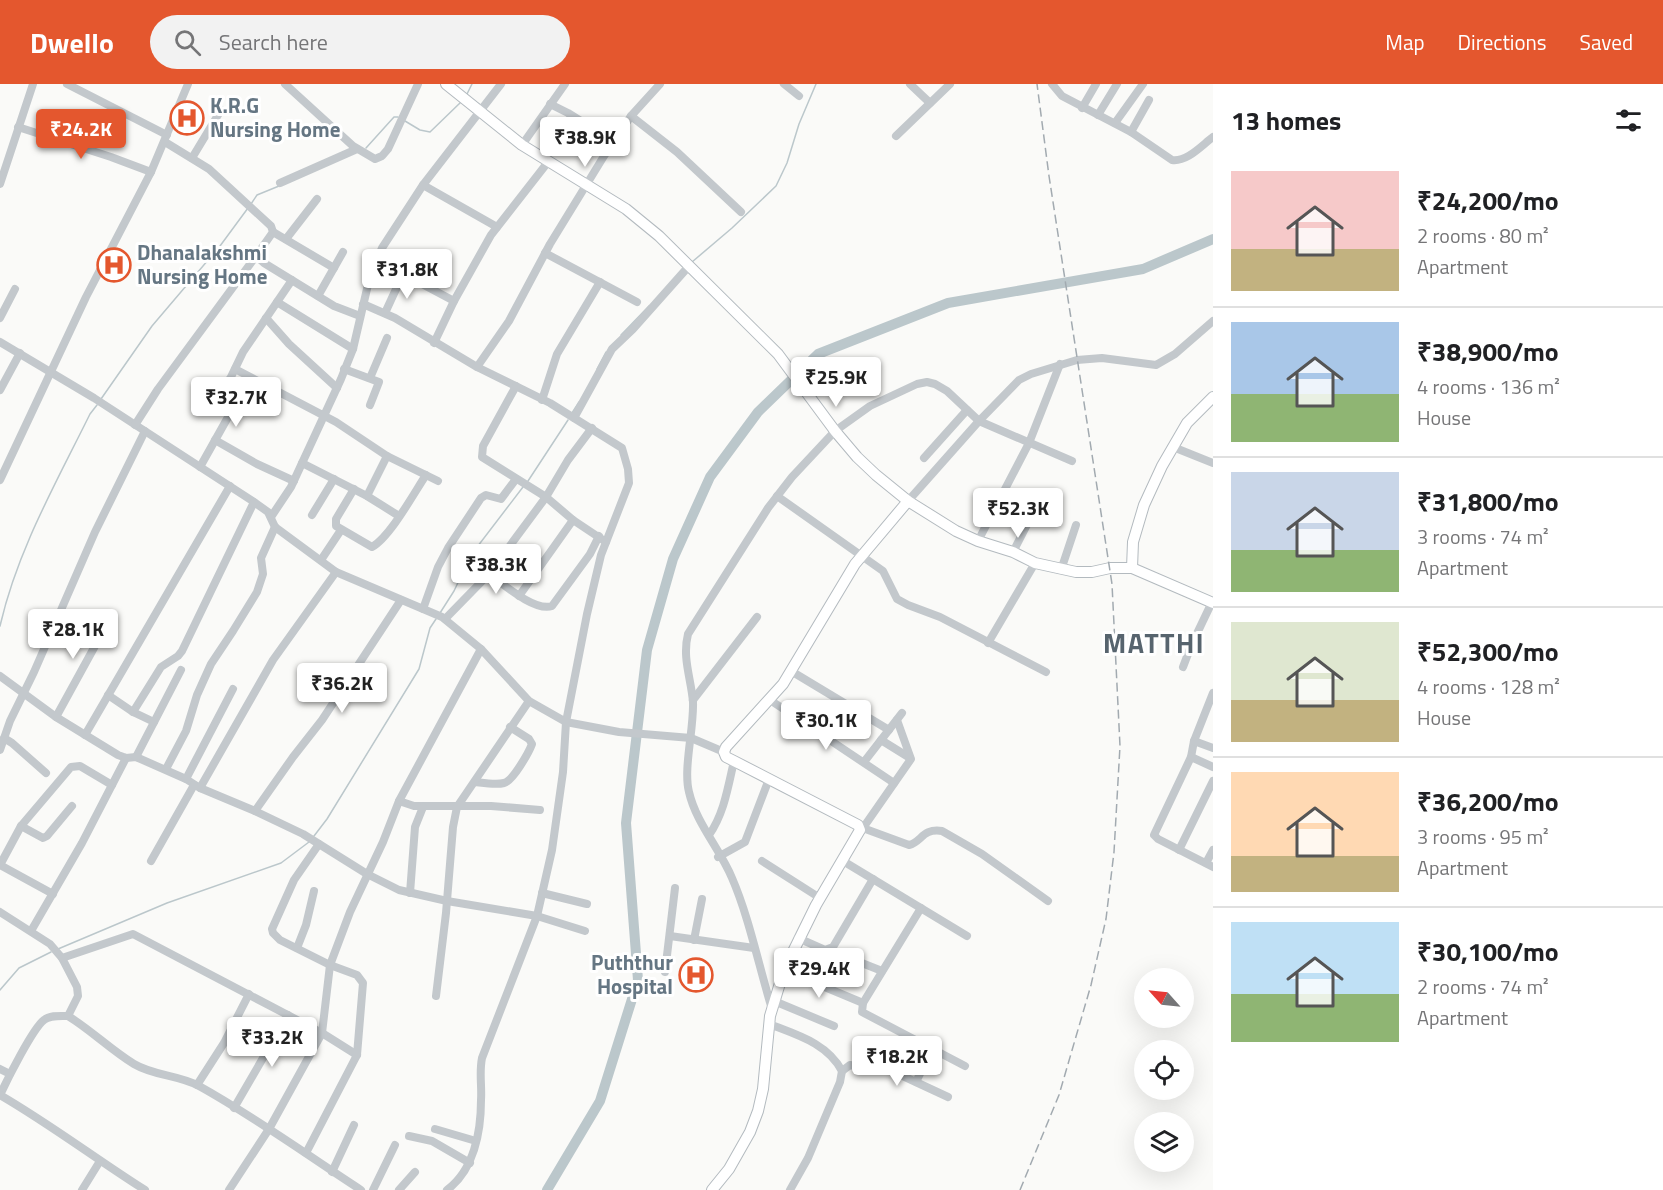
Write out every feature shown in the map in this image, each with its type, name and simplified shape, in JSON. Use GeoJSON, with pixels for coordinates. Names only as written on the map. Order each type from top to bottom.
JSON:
{"type":"FeatureCollection","features":[{"type":"Feature","properties":{"kind":"street"},"geometry":{"type":"LineString","coordinates":[[0,184],[33,84]]}},
{"type":"Feature","properties":{"kind":"street"},"geometry":{"type":"LineString","coordinates":[[67,84],[166,138],[227,184],[271,226],[273,232],[334,268]]}},
{"type":"Feature","properties":{"kind":"street"},"geometry":{"type":"LineString","coordinates":[[0,480],[86,297],[151,172],[188,84]]}},
{"type":"Feature","properties":{"kind":"street"},"geometry":{"type":"LineString","coordinates":[[285,84],[355,148],[375,159],[388,150],[418,84]]}},
{"type":"Feature","properties":{"kind":"street"},"geometry":{"type":"LineString","coordinates":[[446,84],[522,145],[626,209],[659,236],[778,354],[835,431],[876,475],[908,501],[978,542],[1013,552],[1035,563],[1061,570],[1092,572],[1110,568],[1132,568],[1213,603],[1183,667]]}},
{"type":"Feature","properties":{"kind":"street"},"geometry":{"type":"LineString","coordinates":[[271,517],[294,481],[353,350],[363,304],[377,260],[396,225],[423,185],[501,84]]}},
{"type":"Feature","properties":{"kind":"street"},"geometry":{"type":"LineString","coordinates":[[522,145],[565,84]]}},
{"type":"Feature","properties":{"kind":"street"},"geometry":{"type":"LineString","coordinates":[[477,368],[509,321],[545,253],[614,142],[631,116],[660,84]]}},
{"type":"Feature","properties":{"kind":"street"},"geometry":{"type":"LineString","coordinates":[[784,84],[799,96]]}},
{"type":"Feature","properties":{"kind":"street"},"geometry":{"type":"LineString","coordinates":[[910,84],[930,103]]}},
{"type":"Feature","properties":{"kind":"street"},"geometry":{"type":"LineString","coordinates":[[896,136],[950,84]]}},
{"type":"Feature","properties":{"kind":"street"},"geometry":{"type":"LineString","coordinates":[[1052,84],[1062,96],[1115,123],[1165,156],[1178,161],[1213,137]]}},
{"type":"Feature","properties":{"kind":"street"},"geometry":{"type":"LineString","coordinates":[[1082,108],[1096,84]]}},
{"type":"Feature","properties":{"kind":"street"},"geometry":{"type":"LineString","coordinates":[[1098,115],[1117,84]]}},
{"type":"Feature","properties":{"kind":"street"},"geometry":{"type":"LineString","coordinates":[[1115,123],[1143,84]]}},
{"type":"Feature","properties":{"kind":"street"},"geometry":{"type":"LineString","coordinates":[[1131,132],[1149,100]]}},
{"type":"Feature","properties":{"kind":"street"},"geometry":{"type":"LineString","coordinates":[[550,104],[568,112],[614,142]]}},
{"type":"Feature","properties":{"kind":"street"},"geometry":{"type":"LineString","coordinates":[[192,158],[221,110]]}},
{"type":"Feature","properties":{"kind":"street"},"geometry":{"type":"LineString","coordinates":[[631,116],[677,152],[741,212]]}},
{"type":"Feature","properties":{"kind":"street"},"geometry":{"type":"LineString","coordinates":[[18,127],[151,172]]}},
{"type":"Feature","properties":{"kind":"street"},"geometry":{"type":"LineString","coordinates":[[280,183],[355,148]]}},
{"type":"Feature","properties":{"kind":"street"},"geometry":{"type":"LineString","coordinates":[[434,343],[480,253],[497,227],[548,162]]}},
{"type":"Feature","properties":{"kind":"street"},"geometry":{"type":"LineString","coordinates":[[423,185],[497,227]]}},
{"type":"Feature","properties":{"kind":"street"},"geometry":{"type":"LineString","coordinates":[[286,239],[317,199]]}},
{"type":"Feature","properties":{"kind":"street"},"geometry":{"type":"LineString","coordinates":[[135,424],[273,232]]}},
{"type":"Feature","properties":{"kind":"street"},"geometry":{"type":"LineString","coordinates":[[318,297],[343,252]]}},
{"type":"Feature","properties":{"kind":"street"},"geometry":{"type":"LineString","coordinates":[[545,253],[637,302]]}},
{"type":"Feature","properties":{"kind":"street"},"geometry":{"type":"LineString","coordinates":[[256,256],[275,271],[318,297],[345,312],[360,316]]}},
{"type":"Feature","properties":{"kind":"street"},"geometry":{"type":"LineString","coordinates":[[377,260],[454,301]]}},
{"type":"Feature","properties":{"kind":"street"},"geometry":{"type":"LineString","coordinates":[[575,419],[612,350],[688,265]]}},
{"type":"Feature","properties":{"kind":"street"},"geometry":{"type":"LineString","coordinates":[[385,313],[404,274]]}},
{"type":"Feature","properties":{"kind":"street"},"geometry":{"type":"LineString","coordinates":[[217,397],[243,352],[292,280]]}},
{"type":"Feature","properties":{"kind":"street"},"geometry":{"type":"LineString","coordinates":[[542,400],[557,354],[600,282]]}},
{"type":"Feature","properties":{"kind":"street"},"geometry":{"type":"LineString","coordinates":[[0,318],[15,289]]}},
{"type":"Feature","properties":{"kind":"street"},"geometry":{"type":"LineString","coordinates":[[277,302],[353,350]]}},
{"type":"Feature","properties":{"kind":"street"},"geometry":{"type":"LineString","coordinates":[[363,304],[385,313],[477,368],[562,411],[622,448],[629,483],[603,539],[552,606],[543,608],[519,596],[489,574]]}},
{"type":"Feature","properties":{"kind":"street"},"geometry":{"type":"LineString","coordinates":[[266,318],[289,344],[337,388]]}},
{"type":"Feature","properties":{"kind":"street"},"geometry":{"type":"LineString","coordinates":[[724,752],[726,747],[770,700],[791,671],[862,554],[979,421],[1019,380],[1077,360],[1102,358],[1156,365],[1175,354],[1213,321]]}},
{"type":"Feature","properties":{"kind":"street"},"geometry":{"type":"LineString","coordinates":[[370,378],[387,338]]}},
{"type":"Feature","properties":{"kind":"street"},"geometry":{"type":"LineString","coordinates":[[0,342],[94,398],[254,502],[271,517],[275,527],[336,572],[444,618],[481,649],[529,701],[567,722],[645,734],[692,738],[724,752],[726,757],[862,828],[909,845],[915,843],[924,834],[936,830],[942,831],[982,854],[1048,901]]}},
{"type":"Feature","properties":{"kind":"street"},"geometry":{"type":"LineString","coordinates":[[0,390],[20,353]]}},
{"type":"Feature","properties":{"kind":"street"},"geometry":{"type":"LineString","coordinates":[[978,542],[1029,443],[1060,364]]}},
{"type":"Feature","properties":{"kind":"street"},"geometry":{"type":"LineString","coordinates":[[235,369],[324,416],[387,456],[438,481]]}},
{"type":"Feature","properties":{"kind":"street"},"geometry":{"type":"LineString","coordinates":[[344,369],[380,383],[370,405]]}},
{"type":"Feature","properties":{"kind":"street"},"geometry":{"type":"LineString","coordinates":[[200,467],[250,378]]}},
{"type":"Feature","properties":{"kind":"street"},"geometry":{"type":"LineString","coordinates":[[773,1005],[732,877],[719,857],[689,794],[687,781],[692,738],[693,700],[684,648],[688,634],[777,496],[792,477],[835,431],[870,406],[917,384],[927,382],[935,384],[947,391],[979,421],[1072,461]]}},
{"type":"Feature","properties":{"kind":"street"},"geometry":{"type":"LineString","coordinates":[[516,387],[483,446],[482,457],[530,486],[573,520],[603,539]]}},
{"type":"Feature","properties":{"kind":"street"},"geometry":{"type":"LineString","coordinates":[[1132,568],[1133,542],[1144,505],[1187,423],[1213,397]]}},
{"type":"Feature","properties":{"kind":"street"},"geometry":{"type":"LineString","coordinates":[[924,458],[967,410]]}},
{"type":"Feature","properties":{"kind":"street"},"geometry":{"type":"LineString","coordinates":[[444,618],[489,574],[546,497],[568,460],[592,428]]}},
{"type":"Feature","properties":{"kind":"street"},"geometry":{"type":"LineString","coordinates":[[0,750],[94,532],[145,431]]}},
{"type":"Feature","properties":{"kind":"street"},"geometry":{"type":"LineString","coordinates":[[215,440],[256,464],[294,481]]}},
{"type":"Feature","properties":{"kind":"street"},"geometry":{"type":"LineString","coordinates":[[1173,447],[1213,463]]}},
{"type":"Feature","properties":{"kind":"street"},"geometry":{"type":"LineString","coordinates":[[367,496],[387,456]]}},
{"type":"Feature","properties":{"kind":"street"},"geometry":{"type":"LineString","coordinates":[[302,463],[367,496],[399,516]]}},
{"type":"Feature","properties":{"kind":"street"},"geometry":{"type":"LineString","coordinates":[[354,489],[336,519],[336,526],[372,547],[399,516],[426,475]]}},
{"type":"Feature","properties":{"kind":"street"},"geometry":{"type":"LineString","coordinates":[[312,515],[334,479]]}},
{"type":"Feature","properties":{"kind":"street"},"geometry":{"type":"LineString","coordinates":[[425,610],[438,567],[481,498],[486,495],[501,499],[517,480]]}},
{"type":"Feature","properties":{"kind":"street"},"geometry":{"type":"LineString","coordinates":[[85,735],[137,642],[230,486]]}},
{"type":"Feature","properties":{"kind":"street"},"geometry":{"type":"LineString","coordinates":[[777,496],[883,571],[897,599],[940,617],[1046,672]]}},
{"type":"Feature","properties":{"kind":"street"},"geometry":{"type":"LineString","coordinates":[[134,712],[160,668],[182,651],[254,502]]}},
{"type":"Feature","properties":{"kind":"street"},"geometry":{"type":"LineString","coordinates":[[1013,552],[1032,515]]}},
{"type":"Feature","properties":{"kind":"street"},"geometry":{"type":"LineString","coordinates":[[519,596],[573,520]]}},
{"type":"Feature","properties":{"kind":"street"},"geometry":{"type":"LineString","coordinates":[[1061,570],[1076,525]]}},
{"type":"Feature","properties":{"kind":"street"},"geometry":{"type":"LineString","coordinates":[[166,769],[186,731],[197,695],[211,664],[257,591],[263,574],[261,558],[275,527]]}},
{"type":"Feature","properties":{"kind":"street"},"geometry":{"type":"LineString","coordinates":[[321,560],[340,530]]}},
{"type":"Feature","properties":{"kind":"street"},"geometry":{"type":"LineString","coordinates":[[447,1190],[470,1163],[476,1141],[482,1099],[479,1074],[483,1058],[537,916],[552,850],[563,772],[567,722],[603,539]]}},
{"type":"Feature","properties":{"kind":"street"},"geometry":{"type":"LineString","coordinates":[[988,643],[1035,563]]}},
{"type":"Feature","properties":{"kind":"street"},"geometry":{"type":"LineString","coordinates":[[151,861],[273,660],[336,572]]}},
{"type":"Feature","properties":{"kind":"street"},"geometry":{"type":"LineString","coordinates":[[255,811],[322,720],[401,600]]}},
{"type":"Feature","properties":{"kind":"street"},"geometry":{"type":"LineString","coordinates":[[56,717],[112,615]]}},
{"type":"Feature","properties":{"kind":"street"},"geometry":{"type":"LineString","coordinates":[[693,700],[757,617]]}},
{"type":"Feature","properties":{"kind":"street"},"geometry":{"type":"LineString","coordinates":[[229,1190],[269,1129],[322,1033],[330,965],[367,874],[399,801],[481,649]]}},
{"type":"Feature","properties":{"kind":"street"},"geometry":{"type":"LineString","coordinates":[[136,757],[181,670]]}},
{"type":"Feature","properties":{"kind":"street"},"geometry":{"type":"LineString","coordinates":[[791,671],[889,730]]}},
{"type":"Feature","properties":{"kind":"street"},"geometry":{"type":"LineString","coordinates":[[0,676],[56,717],[126,758],[136,757],[166,769],[197,786],[303,834],[367,874],[399,890],[447,901],[537,916],[585,931]]}},
{"type":"Feature","properties":{"kind":"street"},"geometry":{"type":"LineString","coordinates":[[186,778],[233,689]]}},
{"type":"Feature","properties":{"kind":"street"},"geometry":{"type":"LineString","coordinates":[[1213,693],[1209,712],[1194,741],[1191,757],[1155,832],[1158,839],[1210,865],[1213,850]]}},
{"type":"Feature","properties":{"kind":"street"},"geometry":{"type":"LineString","coordinates":[[108,695],[154,722]]}},
{"type":"Feature","properties":{"kind":"street"},"geometry":{"type":"LineString","coordinates":[[770,700],[894,783]]}},
{"type":"Feature","properties":{"kind":"street"},"geometry":{"type":"LineString","coordinates":[[436,996],[457,807],[529,701]]}},
{"type":"Feature","properties":{"kind":"street"},"geometry":{"type":"LineString","coordinates":[[864,762],[899,717],[911,759]]}},
{"type":"Feature","properties":{"kind":"street"},"geometry":{"type":"LineString","coordinates":[[475,782],[508,782],[517,770],[532,744],[510,727]]}},
{"type":"Feature","properties":{"kind":"street"},"geometry":{"type":"LineString","coordinates":[[4,738],[46,773]]}},
{"type":"Feature","properties":{"kind":"street"},"geometry":{"type":"LineString","coordinates":[[881,740],[911,759]]}},
{"type":"Feature","properties":{"kind":"street"},"geometry":{"type":"LineString","coordinates":[[1194,741],[1213,748]]}},
{"type":"Feature","properties":{"kind":"street"},"geometry":{"type":"LineString","coordinates":[[1191,757],[1213,767]]}},
{"type":"Feature","properties":{"kind":"street"},"geometry":{"type":"LineString","coordinates":[[31,931],[126,758]]}},
{"type":"Feature","properties":{"kind":"street"},"geometry":{"type":"LineString","coordinates":[[712,1190],[729,1169],[750,1132],[758,1111],[763,1089],[773,1005],[784,970],[798,938],[862,828],[911,759]]}},
{"type":"Feature","properties":{"kind":"street"},"geometry":{"type":"LineString","coordinates":[[709,835],[719,818],[734,761]]}},
{"type":"Feature","properties":{"kind":"street"},"geometry":{"type":"LineString","coordinates":[[53,894],[0,866],[21,826],[74,765],[80,766],[112,785]]}},
{"type":"Feature","properties":{"kind":"street"},"geometry":{"type":"LineString","coordinates":[[719,857],[745,842],[769,779]]}},
{"type":"Feature","properties":{"kind":"street"},"geometry":{"type":"LineString","coordinates":[[1179,850],[1213,781]]}},
{"type":"Feature","properties":{"kind":"street"},"geometry":{"type":"LineString","coordinates":[[399,801],[423,807],[491,806],[540,810]]}},
{"type":"Feature","properties":{"kind":"street"},"geometry":{"type":"LineString","coordinates":[[21,826],[43,838],[72,806]]}},
{"type":"Feature","properties":{"kind":"street"},"geometry":{"type":"LineString","coordinates":[[410,893],[415,827],[423,807]]}},
{"type":"Feature","properties":{"kind":"street"},"geometry":{"type":"LineString","coordinates":[[306,1153],[357,1055],[363,983],[357,975],[330,965],[276,937],[272,929],[294,880],[317,843]]}},
{"type":"Feature","properties":{"kind":"street"},"geometry":{"type":"LineString","coordinates":[[762,861],[820,898]]}},
{"type":"Feature","properties":{"kind":"street"},"geometry":{"type":"LineString","coordinates":[[843,861],[967,936]]}},
{"type":"Feature","properties":{"kind":"street"},"geometry":{"type":"LineString","coordinates":[[829,950],[873,879]]}},
{"type":"Feature","properties":{"kind":"street"},"geometry":{"type":"LineString","coordinates":[[665,972],[675,888]]}},
{"type":"Feature","properties":{"kind":"street"},"geometry":{"type":"LineString","coordinates":[[297,948],[306,925],[314,891]]}},
{"type":"Feature","properties":{"kind":"street"},"geometry":{"type":"LineString","coordinates":[[542,893],[587,904]]}},
{"type":"Feature","properties":{"kind":"street"},"geometry":{"type":"LineString","coordinates":[[694,940],[702,899]]}},
{"type":"Feature","properties":{"kind":"street"},"geometry":{"type":"LineString","coordinates":[[921,908],[863,1003],[862,1012],[965,1066]]}},
{"type":"Feature","properties":{"kind":"street"},"geometry":{"type":"LineString","coordinates":[[0,925],[3,914],[50,944],[61,956],[77,987],[78,996],[68,1016]]}},
{"type":"Feature","properties":{"kind":"street"},"geometry":{"type":"LineString","coordinates":[[61,956],[134,934],[322,1033],[357,1055]]}},
{"type":"Feature","properties":{"kind":"street"},"geometry":{"type":"LineString","coordinates":[[670,936],[754,948]]}},
{"type":"Feature","properties":{"kind":"street"},"geometry":{"type":"LineString","coordinates":[[798,938],[882,971]]}},
{"type":"Feature","properties":{"kind":"street"},"geometry":{"type":"LineString","coordinates":[[784,970],[863,1003]]}},
{"type":"Feature","properties":{"kind":"street"},"geometry":{"type":"LineString","coordinates":[[197,1085],[224,1043],[249,994]]}},
{"type":"Feature","properties":{"kind":"street"},"geometry":{"type":"LineString","coordinates":[[773,1005],[834,1026]]}},
{"type":"Feature","properties":{"kind":"street"},"geometry":{"type":"LineString","coordinates":[[234,1108],[288,1015]]}},
{"type":"Feature","properties":{"kind":"street"},"geometry":{"type":"LineString","coordinates":[[145,1190],[40,1118],[0,1095],[10,1074],[42,1022],[51,1017],[68,1016],[85,1026],[134,1064],[197,1085],[361,1190]]}},
{"type":"Feature","properties":{"kind":"street"},"geometry":{"type":"LineString","coordinates":[[769,1024],[811,1040],[828,1054],[842,1071]]}},
{"type":"Feature","properties":{"kind":"street"},"geometry":{"type":"LineString","coordinates":[[916,1082],[932,1049]]}},
{"type":"Feature","properties":{"kind":"street"},"geometry":{"type":"LineString","coordinates":[[790,1190],[808,1158],[840,1082],[842,1071],[850,1065],[862,1067],[874,1064],[948,1097]]}},
{"type":"Feature","properties":{"kind":"street"},"geometry":{"type":"LineString","coordinates":[[0,1069],[10,1074]]}},
{"type":"Feature","properties":{"kind":"street"},"geometry":{"type":"LineString","coordinates":[[332,1172],[354,1125]]}},
{"type":"Feature","properties":{"kind":"street"},"geometry":{"type":"LineString","coordinates":[[435,1129],[476,1141]]}},
{"type":"Feature","properties":{"kind":"street"},"geometry":{"type":"LineString","coordinates":[[409,1136],[432,1141],[470,1163]]}},
{"type":"Feature","properties":{"kind":"street"},"geometry":{"type":"LineString","coordinates":[[373,1190],[395,1145]]}},
{"type":"Feature","properties":{"kind":"street"},"geometry":{"type":"LineString","coordinates":[[82,1190],[100,1161]]}},
{"type":"Feature","properties":{"kind":"street"},"geometry":{"type":"LineString","coordinates":[[399,1190],[415,1172]]}},
{"type":"Feature","properties":{"kind":"waterway"},"geometry":{"type":"LineString","coordinates":[[467,94],[472,84]]}},
{"type":"Feature","properties":{"kind":"waterway"},"geometry":{"type":"LineString","coordinates":[[692,262],[776,186],[787,163],[799,124],[816,84]]}},
{"type":"Feature","properties":{"kind":"waterway"},"geometry":{"type":"LineString","coordinates":[[405,121],[420,130],[430,132],[460,103]]}},
{"type":"Feature","properties":{"kind":"waterway"},"geometry":{"type":"LineString","coordinates":[[366,148],[394,117],[398,117]]}},
{"type":"Feature","properties":{"kind":"waterway"},"geometry":{"type":"LineString","coordinates":[[251,204],[257,195],[279,186]]}},
{"type":"Feature","properties":{"kind":"waterway"},"geometry":{"type":"LineString","coordinates":[[101,399],[152,326],[220,246],[248,208]]}},
{"type":"Feature","properties":{"kind":"waterway"},"geometry":{"type":"LineString","coordinates":[[547,1190],[600,1101],[638,980],[626,823],[647,650],[673,559],[710,477],[758,412],[818,354],[948,303],[1143,269],[1213,239]]}},
{"type":"Feature","properties":{"kind":"waterway"},"geometry":{"type":"LineString","coordinates":[[621,335],[649,306]]}},
{"type":"Feature","properties":{"kind":"waterway"},"geometry":{"type":"LineString","coordinates":[[597,369],[606,352]]}},
{"type":"Feature","properties":{"kind":"waterway"},"geometry":{"type":"LineString","coordinates":[[572,413],[579,402]]}},
{"type":"Feature","properties":{"kind":"waterway"},"geometry":{"type":"LineString","coordinates":[[0,626],[7,598],[27,544],[90,414],[97,405]]}},
{"type":"Feature","properties":{"kind":"waterway"},"geometry":{"type":"LineString","coordinates":[[528,481],[568,420]]}},
{"type":"Feature","properties":{"kind":"waterway"},"geometry":{"type":"LineString","coordinates":[[440,613],[454,591],[471,555],[523,487]]}},
{"type":"Feature","properties":{"kind":"waterway"},"geometry":{"type":"LineString","coordinates":[[314,836],[327,819],[419,669],[430,628],[436,619]]}},
{"type":"Feature","properties":{"kind":"waterway"},"geometry":{"type":"LineString","coordinates":[[58,949],[167,903],[281,863],[309,842]]}},
{"type":"Feature","properties":{"kind":"waterway"},"geometry":{"type":"LineString","coordinates":[[0,990],[19,968],[51,952]]}},
{"type":"Feature","properties":{"kind":"railway"},"geometry":{"type":"LineString","coordinates":[[1020,1190],[1059,1095],[1091,985],[1106,919],[1114,852],[1120,746],[1112,584],[1037,84]]}},
{"type":"Feature","properties":{"kind":"place","name":"K.R.G Nursing Home"},"geometry":{"type":"Point","coordinates":[187,118]}},
{"type":"Feature","properties":{"kind":"place","name":"Dhanalakshmi Nursing Home"},"geometry":{"type":"Point","coordinates":[114,265]}},
{"type":"Feature","properties":{"kind":"place","name":"Puththur Hospital"},"geometry":{"type":"Point","coordinates":[696,975]}},
{"type":"Feature","properties":{"kind":"district","name":"MATTHI"},"geometry":{"type":"Point","coordinates":[1154,644]}}]}
